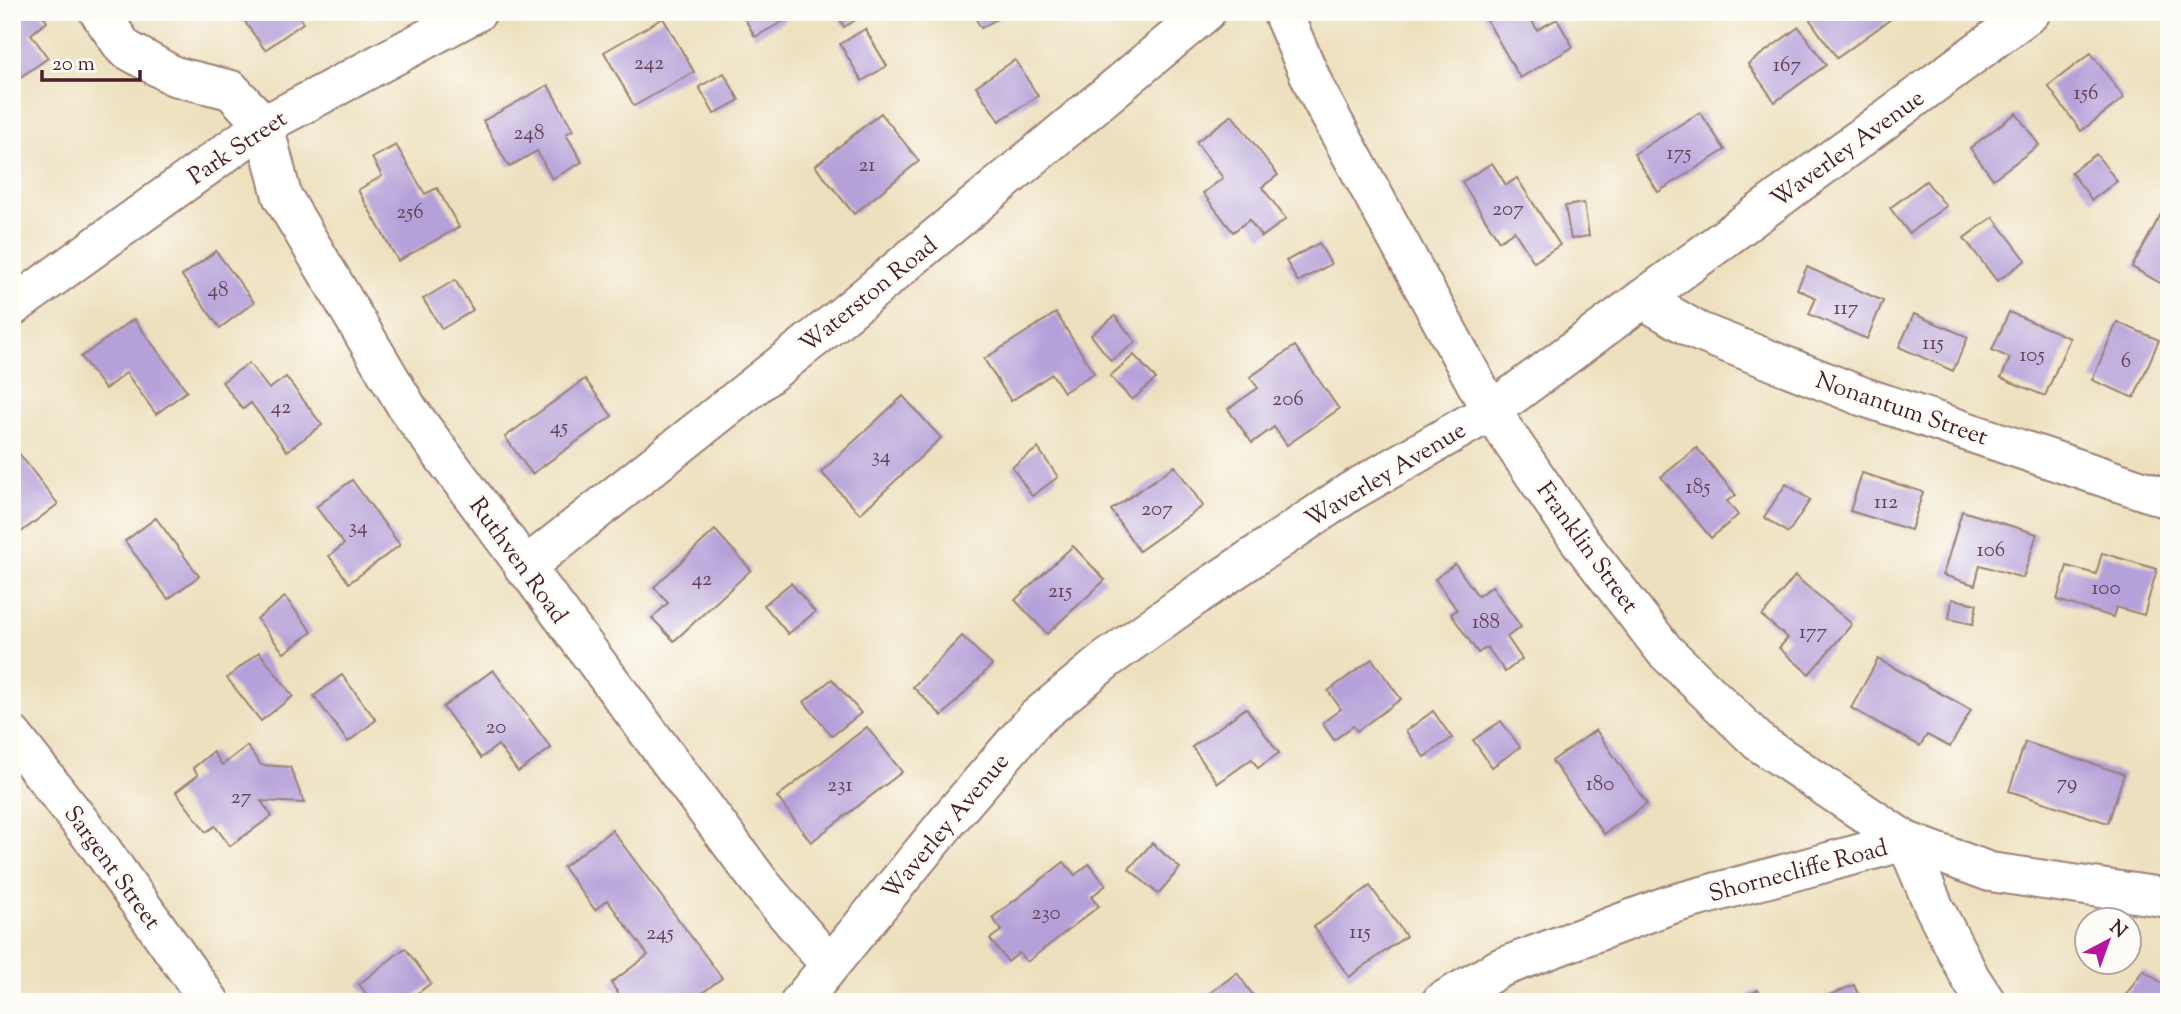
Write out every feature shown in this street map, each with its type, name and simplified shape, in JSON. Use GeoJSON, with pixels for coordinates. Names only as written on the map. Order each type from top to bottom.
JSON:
{"type":"FeatureCollection","features":[{"type":"Feature","properties":{"kind":"street"},"geometry":{"type":"LineString","coordinates":[[99,12],[124,48],[174,76],[231,90],[264,125]]}},
{"type":"Feature","properties":{"kind":"street","name":"Waterston Road"},"geometry":{"type":"LineString","coordinates":[[524,568],[835,323],[1206,12]]}},
{"type":"Feature","properties":{"kind":"street","name":"Franklin Street"},"geometry":{"type":"LineString","coordinates":[[1282,12],[1316,90],[1491,411],[1579,540],[1664,650],[1760,743],[1906,841]]}},
{"type":"Feature","properties":{"kind":"street","name":"Waverley Avenue"},"geometry":{"type":"LineString","coordinates":[[800,1002],[1036,718],[1106,660],[1208,587],[1350,492],[1491,411],[2031,12]]}},
{"type":"Feature","properties":{"kind":"street","name":"Park Street"},"geometry":{"type":"LineString","coordinates":[[12,307],[264,125],[464,15]]}},
{"type":"Feature","properties":{"kind":"street","name":"Ruthven Road"},"geometry":{"type":"LineString","coordinates":[[264,125],[282,196],[408,409],[762,886],[829,964]]}},
{"type":"Feature","properties":{"kind":"street","name":"Nonantum Street"},"geometry":{"type":"LineString","coordinates":[[1642,299],[1697,331],[1864,397],[2169,499]]}},
{"type":"Feature","properties":{"kind":"street","name":"Sargent Street"},"geometry":{"type":"LineString","coordinates":[[12,735],[99,846],[210,1002]]}},
{"type":"Feature","properties":{"kind":"street"},"geometry":{"type":"LineString","coordinates":[[1906,841],[1934,907],[1971,979],[1986,1002]]}},
{"type":"Feature","properties":{"kind":"street","name":"Shornecliffe Road"},"geometry":{"type":"LineString","coordinates":[[1441,1002],[1500,968],[1669,905],[1906,841],[1990,872],[2169,898]]}},
{"type":"Feature","properties":{"kind":"building"},"geometry":{"type":"Polygon","coordinates":[[[12,12],[41,12],[47,22],[31,34],[48,58],[12,83],[14,16],[12,12]]]}},
{"type":"Feature","properties":{"kind":"building"},"geometry":{"type":"Polygon","coordinates":[[[238,12],[296,12],[303,23],[265,50],[238,12]]]}},
{"type":"Feature","properties":{"kind":"building"},"geometry":{"type":"Polygon","coordinates":[[[741,12],[800,12],[755,37],[741,12]]]}},
{"type":"Feature","properties":{"kind":"building"},"geometry":{"type":"Polygon","coordinates":[[[836,12],[869,12],[844,27],[836,12]]]}},
{"type":"Feature","properties":{"kind":"building"},"geometry":{"type":"Polygon","coordinates":[[[972,12],[1009,12],[981,28],[972,12]]]}},
{"type":"Feature","properties":{"kind":"building"},"geometry":{"type":"Polygon","coordinates":[[[1482,12],[1527,12],[1537,30],[1557,19],[1573,47],[1520,78],[1482,12]]]}},
{"type":"Feature","properties":{"kind":"building"},"geometry":{"type":"Polygon","coordinates":[[[1821,12],[1892,12],[1895,16],[1837,58],[1810,20],[1821,12]]]}},
{"type":"Feature","properties":{"kind":"building"},"geometry":{"type":"Polygon","coordinates":[[[663,18],[694,72],[634,106],[604,52],[663,18]]]}},
{"type":"Feature","properties":{"kind":"building"},"geometry":{"type":"Polygon","coordinates":[[[1799,27],[1826,65],[1775,102],[1748,64],[1799,27]]]}},
{"type":"Feature","properties":{"kind":"building"},"geometry":{"type":"Polygon","coordinates":[[[865,29],[887,66],[862,81],[840,44],[865,29]]]}},
{"type":"Feature","properties":{"kind":"building"},"geometry":{"type":"Polygon","coordinates":[[[2091,53],[2124,98],[2081,131],[2048,86],[2091,53]]]}},
{"type":"Feature","properties":{"kind":"building"},"geometry":{"type":"Polygon","coordinates":[[[1015,60],[1038,96],[999,121],[976,86],[1015,60]]]}},
{"type":"Feature","properties":{"kind":"building"},"geometry":{"type":"Polygon","coordinates":[[[724,73],[739,100],[714,114],[699,87],[724,73]]]}},
{"type":"Feature","properties":{"kind":"building"},"geometry":{"type":"Polygon","coordinates":[[[548,85],[573,130],[566,134],[582,162],[552,179],[537,151],[509,167],[483,121],[548,85]]]}},
{"type":"Feature","properties":{"kind":"building"},"geometry":{"type":"Polygon","coordinates":[[[1700,112],[1725,150],[1658,192],[1634,154],[1700,112]]]}},
{"type":"Feature","properties":{"kind":"building"},"geometry":{"type":"Polygon","coordinates":[[[881,113],[919,161],[854,214],[815,166],[881,113]]]}},
{"type":"Feature","properties":{"kind":"building"},"geometry":{"type":"Polygon","coordinates":[[[2016,113],[2039,145],[1993,179],[1970,148],[2016,113]]]}},
{"type":"Feature","properties":{"kind":"building"},"geometry":{"type":"Polygon","coordinates":[[[1232,115],[1278,175],[1262,187],[1286,219],[1262,237],[1249,220],[1233,232],[1203,193],[1223,178],[1196,142],[1232,115]]]}},
{"type":"Feature","properties":{"kind":"building"},"geometry":{"type":"Polygon","coordinates":[[[396,145],[425,194],[437,188],[459,227],[398,261],[358,190],[382,176],[372,158],[396,145]]]}},
{"type":"Feature","properties":{"kind":"building"},"geometry":{"type":"Polygon","coordinates":[[[2096,154],[2117,181],[2092,200],[2071,172],[2096,154]]]}},
{"type":"Feature","properties":{"kind":"building"},"geometry":{"type":"Polygon","coordinates":[[[1492,163],[1506,185],[1517,178],[1560,245],[1534,262],[1514,231],[1499,241],[1462,182],[1492,163]]]}},
{"type":"Feature","properties":{"kind":"building"},"geometry":{"type":"Polygon","coordinates":[[[1926,181],[1946,206],[1909,233],[1890,208],[1926,181]]]}},
{"type":"Feature","properties":{"kind":"building"},"geometry":{"type":"Polygon","coordinates":[[[1584,203],[1589,236],[1571,239],[1565,206],[1584,203]]]}},
{"type":"Feature","properties":{"kind":"building"},"geometry":{"type":"Polygon","coordinates":[[[2161,214],[2169,219],[2169,288],[2132,267],[2161,214]]]}},
{"type":"Feature","properties":{"kind":"building"},"geometry":{"type":"Polygon","coordinates":[[[1993,217],[2026,260],[1997,281],[1964,238],[1993,217]]]}},
{"type":"Feature","properties":{"kind":"building"},"geometry":{"type":"Polygon","coordinates":[[[1319,243],[1331,264],[1298,282],[1286,261],[1319,243]]]}},
{"type":"Feature","properties":{"kind":"building"},"geometry":{"type":"Polygon","coordinates":[[[216,251],[254,302],[220,328],[182,276],[216,251]]]}},
{"type":"Feature","properties":{"kind":"building"},"geometry":{"type":"Polygon","coordinates":[[[1807,267],[1883,301],[1867,339],[1809,314],[1816,298],[1797,289],[1807,267]]]}},
{"type":"Feature","properties":{"kind":"building"},"geometry":{"type":"Polygon","coordinates":[[[455,280],[473,310],[442,329],[423,299],[455,280]]]}},
{"type":"Feature","properties":{"kind":"building"},"geometry":{"type":"Polygon","coordinates":[[[2009,312],[2070,338],[2045,396],[2001,378],[2010,358],[1992,350],[2009,312]]]}},
{"type":"Feature","properties":{"kind":"building"},"geometry":{"type":"Polygon","coordinates":[[[1056,313],[1094,373],[1064,392],[1052,374],[1011,401],[984,359],[1056,313]]]}},
{"type":"Feature","properties":{"kind":"building"},"geometry":{"type":"Polygon","coordinates":[[[1914,314],[1968,337],[1953,371],[1899,347],[1914,314]]]}},
{"type":"Feature","properties":{"kind":"building"},"geometry":{"type":"Polygon","coordinates":[[[1115,316],[1136,342],[1111,361],[1091,335],[1115,316]]]}},
{"type":"Feature","properties":{"kind":"building"},"geometry":{"type":"Polygon","coordinates":[[[134,319],[187,391],[156,414],[126,373],[105,389],[81,357],[134,319]]]}},
{"type":"Feature","properties":{"kind":"building"},"geometry":{"type":"Polygon","coordinates":[[[2117,322],[2159,340],[2134,398],[2092,380],[2117,322]]]}},
{"type":"Feature","properties":{"kind":"building"},"geometry":{"type":"Polygon","coordinates":[[[1295,346],[1339,409],[1287,445],[1274,427],[1252,443],[1228,409],[1258,388],[1250,377],[1295,346]]]}},
{"type":"Feature","properties":{"kind":"building"},"geometry":{"type":"Polygon","coordinates":[[[1134,355],[1156,379],[1132,400],[1110,376],[1134,355]]]}},
{"type":"Feature","properties":{"kind":"building"},"geometry":{"type":"Polygon","coordinates":[[[249,363],[269,389],[286,377],[322,425],[287,451],[251,403],[243,409],[222,382],[249,363]]]}},
{"type":"Feature","properties":{"kind":"building"},"geometry":{"type":"Polygon","coordinates":[[[585,379],[612,416],[532,474],[505,437],[585,379]]]}},
{"type":"Feature","properties":{"kind":"building"},"geometry":{"type":"Polygon","coordinates":[[[903,396],[941,438],[860,514],[821,472],[903,396]]]}},
{"type":"Feature","properties":{"kind":"building"},"geometry":{"type":"Polygon","coordinates":[[[15,448],[58,504],[12,539],[12,451],[15,448]]]}},
{"type":"Feature","properties":{"kind":"building"},"geometry":{"type":"Polygon","coordinates":[[[1038,448],[1058,477],[1032,496],[1012,467],[1038,448]]]}},
{"type":"Feature","properties":{"kind":"building"},"geometry":{"type":"Polygon","coordinates":[[[1697,448],[1736,495],[1727,501],[1738,515],[1711,538],[1661,477],[1697,448]]]}},
{"type":"Feature","properties":{"kind":"building"},"geometry":{"type":"Polygon","coordinates":[[[1175,466],[1203,506],[1139,551],[1111,510],[1175,466]]]}},
{"type":"Feature","properties":{"kind":"building"},"geometry":{"type":"Polygon","coordinates":[[[1862,473],[1923,492],[1911,530],[1850,511],[1862,473]]]}},
{"type":"Feature","properties":{"kind":"building"},"geometry":{"type":"Polygon","coordinates":[[[352,480],[400,545],[349,583],[329,556],[344,544],[316,507],[352,480]]]}},
{"type":"Feature","properties":{"kind":"building"},"geometry":{"type":"Polygon","coordinates":[[[1786,484],[1810,500],[1788,533],[1764,517],[1786,484]]]}},
{"type":"Feature","properties":{"kind":"building"},"geometry":{"type":"Polygon","coordinates":[[[1962,511],[2037,534],[2023,578],[1980,565],[1975,585],[1943,575],[1962,511]]]}},
{"type":"Feature","properties":{"kind":"building"},"geometry":{"type":"Polygon","coordinates":[[[156,518],[199,576],[168,599],[125,541],[156,518]]]}},
{"type":"Feature","properties":{"kind":"building"},"geometry":{"type":"Polygon","coordinates":[[[715,530],[751,570],[674,641],[652,618],[668,603],[654,587],[715,530]]]}},
{"type":"Feature","properties":{"kind":"building"},"geometry":{"type":"Polygon","coordinates":[[[1073,546],[1105,580],[1047,634],[1015,600],[1073,546]]]}},
{"type":"Feature","properties":{"kind":"building"},"geometry":{"type":"Polygon","coordinates":[[[2102,553],[2157,569],[2144,615],[2116,607],[2113,617],[2057,600],[2067,566],[2096,574],[2102,553]]]}},
{"type":"Feature","properties":{"kind":"building"},"geometry":{"type":"Polygon","coordinates":[[[1455,564],[1478,596],[1492,586],[1521,627],[1507,637],[1522,659],[1505,672],[1487,647],[1478,653],[1451,614],[1457,610],[1435,579],[1455,564]]]}},
{"type":"Feature","properties":{"kind":"building"},"geometry":{"type":"Polygon","coordinates":[[[1795,576],[1852,624],[1809,674],[1779,648],[1788,638],[1762,616],[1795,576]]]}},
{"type":"Feature","properties":{"kind":"building"},"geometry":{"type":"Polygon","coordinates":[[[791,583],[815,612],[788,634],[764,605],[791,583]]]}},
{"type":"Feature","properties":{"kind":"building"},"geometry":{"type":"Polygon","coordinates":[[[285,597],[312,632],[284,653],[257,619],[285,597]]]}},
{"type":"Feature","properties":{"kind":"building"},"geometry":{"type":"Polygon","coordinates":[[[1952,599],[1977,604],[1973,624],[1949,619],[1952,599]]]}},
{"type":"Feature","properties":{"kind":"building"},"geometry":{"type":"Polygon","coordinates":[[[962,636],[992,665],[942,716],[913,687],[962,636]]]}},
{"type":"Feature","properties":{"kind":"building"},"geometry":{"type":"Polygon","coordinates":[[[259,652],[293,696],[261,721],[227,678],[259,652]]]}},
{"type":"Feature","properties":{"kind":"building"},"geometry":{"type":"Polygon","coordinates":[[[1372,659],[1401,699],[1357,731],[1353,726],[1334,740],[1322,723],[1341,709],[1328,691],[1372,659]]]}},
{"type":"Feature","properties":{"kind":"building"},"geometry":{"type":"Polygon","coordinates":[[[1878,659],[1971,710],[1950,747],[1927,735],[1920,746],[1851,708],[1878,659]]]}},
{"type":"Feature","properties":{"kind":"building"},"geometry":{"type":"Polygon","coordinates":[[[493,670],[551,748],[518,772],[498,745],[481,758],[443,707],[493,670]]]}},
{"type":"Feature","properties":{"kind":"building"},"geometry":{"type":"Polygon","coordinates":[[[342,675],[376,720],[348,742],[314,696],[342,675]]]}},
{"type":"Feature","properties":{"kind":"building"},"geometry":{"type":"Polygon","coordinates":[[[832,679],[861,713],[832,736],[804,702],[832,679]]]}},
{"type":"Feature","properties":{"kind":"building"},"geometry":{"type":"Polygon","coordinates":[[[1246,708],[1279,753],[1258,768],[1252,759],[1218,783],[1192,747],[1246,708]]]}},
{"type":"Feature","properties":{"kind":"building"},"geometry":{"type":"Polygon","coordinates":[[[1433,711],[1452,738],[1424,757],[1406,731],[1433,711]]]}},
{"type":"Feature","properties":{"kind":"building"},"geometry":{"type":"Polygon","coordinates":[[[1501,721],[1520,747],[1492,767],[1473,740],[1501,721]]]}},
{"type":"Feature","properties":{"kind":"building"},"geometry":{"type":"Polygon","coordinates":[[[867,727],[902,772],[811,842],[777,797],[867,727]]]}},
{"type":"Feature","properties":{"kind":"building"},"geometry":{"type":"Polygon","coordinates":[[[1596,730],[1647,804],[1604,834],[1552,761],[1596,730]]]}},
{"type":"Feature","properties":{"kind":"building"},"geometry":{"type":"Polygon","coordinates":[[[2025,742],[2124,774],[2108,823],[2009,791],[2025,742]]]}},
{"type":"Feature","properties":{"kind":"building"},"geometry":{"type":"Polygon","coordinates":[[[247,746],[261,765],[290,767],[304,803],[261,801],[272,816],[230,846],[215,826],[206,832],[176,792],[198,775],[193,768],[213,752],[222,765],[247,746]]]}},
{"type":"Feature","properties":{"kind":"building"},"geometry":{"type":"Polygon","coordinates":[[[612,830],[722,978],[690,1002],[624,1002],[611,983],[648,955],[607,900],[595,910],[563,867],[612,830]]]}},
{"type":"Feature","properties":{"kind":"building"},"geometry":{"type":"Polygon","coordinates":[[[1152,843],[1180,868],[1158,894],[1129,869],[1152,843]]]}},
{"type":"Feature","properties":{"kind":"building"},"geometry":{"type":"Polygon","coordinates":[[[1064,862],[1075,875],[1089,864],[1106,885],[1091,897],[1099,906],[1027,962],[1019,953],[1008,962],[990,939],[1002,930],[992,918],[1064,862]]]}},
{"type":"Feature","properties":{"kind":"building"},"geometry":{"type":"Polygon","coordinates":[[[1370,886],[1406,936],[1349,977],[1314,927],[1370,886]]]}},
{"type":"Feature","properties":{"kind":"building"},"geometry":{"type":"Polygon","coordinates":[[[405,948],[431,983],[406,1002],[372,1002],[359,984],[405,948]]]}},
{"type":"Feature","properties":{"kind":"building"},"geometry":{"type":"Polygon","coordinates":[[[2142,971],[2169,988],[2169,1002],[2121,1002],[2139,976],[2142,976],[2142,971]]]}},
{"type":"Feature","properties":{"kind":"building"},"geometry":{"type":"Polygon","coordinates":[[[1237,973],[1258,1002],[1198,1002],[1237,973]]]}},
{"type":"Feature","properties":{"kind":"building"},"geometry":{"type":"Polygon","coordinates":[[[1854,985],[1862,1002],[1824,1002],[1822,998],[1854,985]]]}},
{"type":"Feature","properties":{"kind":"building"},"geometry":{"type":"Polygon","coordinates":[[[1758,990],[1763,1002],[1732,1002],[1758,990]]]}}]}
